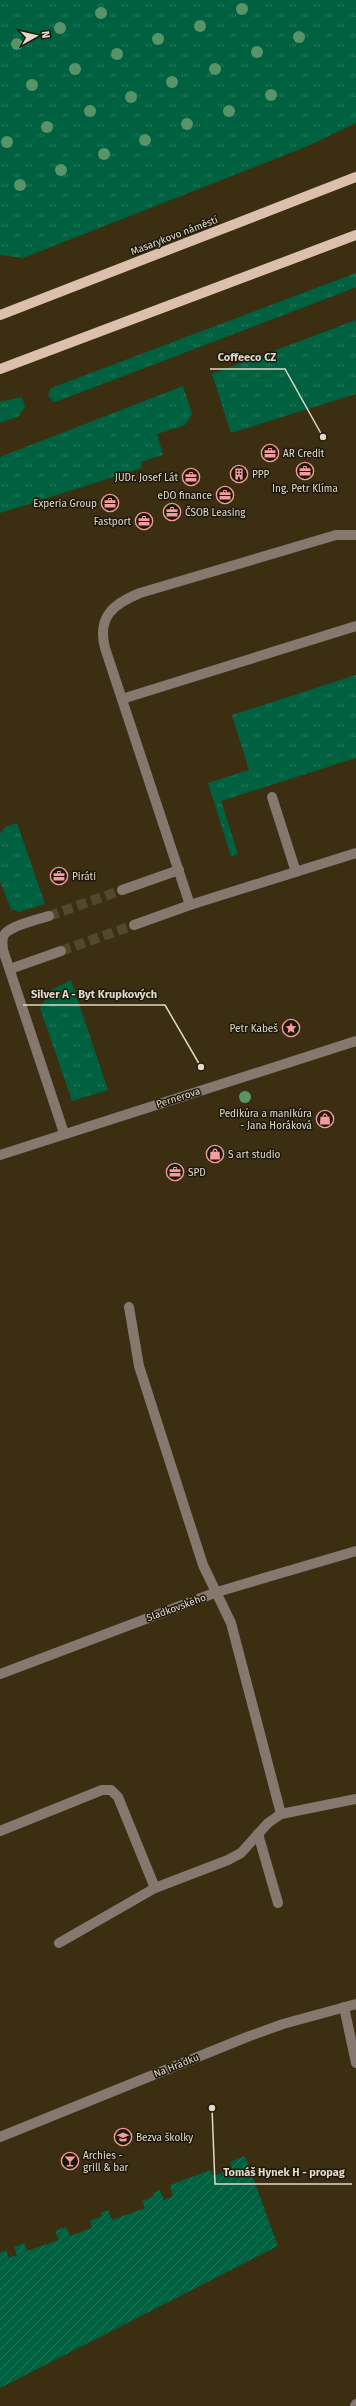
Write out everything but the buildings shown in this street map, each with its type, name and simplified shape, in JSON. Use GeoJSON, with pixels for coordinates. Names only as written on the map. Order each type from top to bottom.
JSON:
{"type":"FeatureCollection","features":[{"type":"Feature","properties":{"kind":"main road","name":"Masarykovo náměstí"},"geometry":{"type":"LineString","coordinates":[[0,315],[356,177]]}},
{"type":"Feature","properties":{"kind":"main road"},"geometry":{"type":"LineString","coordinates":[[0,369],[356,235]]}},
{"type":"Feature","properties":{"kind":"street"},"geometry":{"type":"LineString","coordinates":[[190,905],[105,648],[102,627],[111,610],[126,598],[336,535],[356,535]]}},
{"type":"Feature","properties":{"kind":"street"},"geometry":{"type":"LineString","coordinates":[[122,699],[356,626]]}},
{"type":"Feature","properties":{"kind":"street"},"geometry":{"type":"LineString","coordinates":[[272,797],[296,872]]}},
{"type":"Feature","properties":{"kind":"street"},"geometry":{"type":"LineString","coordinates":[[134,925],[190,905],[356,853]]}},
{"type":"Feature","properties":{"kind":"street"},"geometry":{"type":"LineString","coordinates":[[122,890],[179,870]]}},
{"type":"Feature","properties":{"kind":"street"},"geometry":{"type":"LineString","coordinates":[[49,916],[5,933],[3,945],[64,1133]]}},
{"type":"Feature","properties":{"kind":"street"},"geometry":{"type":"LineString","coordinates":[[10,969],[61,951]]}},
{"type":"Feature","properties":{"kind":"street","name":"Pernerova"},"geometry":{"type":"LineString","coordinates":[[0,1155],[64,1133],[356,1041]]}},
{"type":"Feature","properties":{"kind":"street"},"geometry":{"type":"LineString","coordinates":[[129,1307],[139,1366],[203,1565],[231,1623],[281,1814]]}},
{"type":"Feature","properties":{"kind":"street","name":"Sladkovského"},"geometry":{"type":"LineString","coordinates":[[0,1674],[217,1592],[356,1551]]}},
{"type":"Feature","properties":{"kind":"street"},"geometry":{"type":"LineString","coordinates":[[0,1830],[102,1790],[111,1790],[118,1797],[155,1888]]}},
{"type":"Feature","properties":{"kind":"street"},"geometry":{"type":"LineString","coordinates":[[59,1943],[155,1888],[228,1860],[247,1848],[268,1823],[281,1814],[356,1799]]}},
{"type":"Feature","properties":{"kind":"street"},"geometry":{"type":"LineString","coordinates":[[258,1834],[278,1902]]}},
{"type":"Feature","properties":{"kind":"street","name":"Na Hrádku"},"geometry":{"type":"LineString","coordinates":[[0,2137],[247,2037],[356,2004]]}},
{"type":"Feature","properties":{"kind":"street"},"geometry":{"type":"LineString","coordinates":[[344,2007],[356,2063]]}},
{"type":"Feature","properties":{"kind":"green space"},"geometry":{"type":"Polygon","coordinates":[[[0,0],[356,0],[356,123],[308,146],[23,258],[0,255],[0,0]]]}},
{"type":"Feature","properties":{"kind":"green space"},"geometry":{"type":"Polygon","coordinates":[[[356,273],[356,287],[344,292],[58,401],[53,402],[48,395],[51,388],[356,273]]]}},
{"type":"Feature","properties":{"kind":"green space"},"geometry":{"type":"Polygon","coordinates":[[[356,320],[356,394],[231,433],[212,374],[356,320]]]}},
{"type":"Feature","properties":{"kind":"green space"},"geometry":{"type":"Polygon","coordinates":[[[183,386],[192,414],[185,425],[157,434],[163,455],[141,462],[142,468],[0,513],[0,457],[183,386]]]}},
{"type":"Feature","properties":{"kind":"green space"},"geometry":{"type":"Polygon","coordinates":[[[22,397],[25,407],[19,416],[0,423],[0,402],[22,397]]]}},
{"type":"Feature","properties":{"kind":"green space"},"geometry":{"type":"Polygon","coordinates":[[[356,675],[356,758],[221,801],[238,854],[231,856],[208,783],[249,770],[232,715],[356,675]]]}},
{"type":"Feature","properties":{"kind":"green space"},"geometry":{"type":"Polygon","coordinates":[[[17,823],[45,904],[19,912],[11,909],[0,881],[0,834],[5,827],[17,823]]]}},
{"type":"Feature","properties":{"kind":"green space"},"geometry":{"type":"Polygon","coordinates":[[[71,980],[108,1090],[72,1101],[40,1008],[51,990],[71,980]]]}},
{"type":"Feature","properties":{"kind":"green space"},"geometry":{"type":"Polygon","coordinates":[[[245,2156],[278,2246],[0,2388],[0,2253],[6,2250],[9,2258],[17,2255],[14,2247],[24,2243],[27,2251],[59,2240],[55,2231],[66,2227],[70,2236],[92,2228],[90,2221],[102,2216],[101,2213],[108,2210],[112,2220],[145,2208],[142,2201],[154,2196],[153,2193],[160,2190],[164,2200],[173,2196],[170,2185],[211,2170],[214,2176],[232,2169],[230,2162],[245,2156]]]}},
{"type":"Feature","properties":{"kind":"tunnel"},"geometry":{"type":"LineString","coordinates":[[49,916],[122,890]]}},
{"type":"Feature","properties":{"kind":"tunnel"},"geometry":{"type":"LineString","coordinates":[[61,951],[134,925]]}},
{"type":"Feature","properties":{"kind":"place","name":"Coffeeco CZ"},"geometry":{"type":"Point","coordinates":[323,437]}},
{"type":"Feature","properties":{"kind":"place","name":"AR Credit"},"geometry":{"type":"Point","coordinates":[270,453]}},
{"type":"Feature","properties":{"kind":"place","name":"Ing. Petr Klíma"},"geometry":{"type":"Point","coordinates":[305,471]}},
{"type":"Feature","properties":{"kind":"place","name":"PPP"},"geometry":{"type":"Point","coordinates":[239,474]}},
{"type":"Feature","properties":{"kind":"place","name":"JUDr. Josef Lát"},"geometry":{"type":"Point","coordinates":[191,477]}},
{"type":"Feature","properties":{"kind":"place","name":"eDO finance"},"geometry":{"type":"Point","coordinates":[225,495]}},
{"type":"Feature","properties":{"kind":"place","name":"Experia Group"},"geometry":{"type":"Point","coordinates":[110,503]}},
{"type":"Feature","properties":{"kind":"place","name":"ČSOB Leasing"},"geometry":{"type":"Point","coordinates":[172,512]}},
{"type":"Feature","properties":{"kind":"place","name":"Fastport"},"geometry":{"type":"Point","coordinates":[144,521]}},
{"type":"Feature","properties":{"kind":"place","name":"Piráti"},"geometry":{"type":"Point","coordinates":[59,876]}},
{"type":"Feature","properties":{"kind":"place","name":"Petr Kabeš"},"geometry":{"type":"Point","coordinates":[291,1028]}},
{"type":"Feature","properties":{"kind":"place","name":"Silver A - Byt Krupkových"},"geometry":{"type":"Point","coordinates":[201,1067]}},
{"type":"Feature","properties":{"kind":"place","name":"Pedikúra a manikúra - Jana Horáková"},"geometry":{"type":"Point","coordinates":[325,1119]}},
{"type":"Feature","properties":{"kind":"place","name":"S art studio"},"geometry":{"type":"Point","coordinates":[215,1154]}},
{"type":"Feature","properties":{"kind":"place","name":"SPD"},"geometry":{"type":"Point","coordinates":[175,1172]}},
{"type":"Feature","properties":{"kind":"place","name":"Tomáš Hynek H - propag"},"geometry":{"type":"Point","coordinates":[212,2108]}},
{"type":"Feature","properties":{"kind":"place","name":"Bezva školky"},"geometry":{"type":"Point","coordinates":[123,2137]}},
{"type":"Feature","properties":{"kind":"place","name":"Archies - grill & bar"},"geometry":{"type":"Point","coordinates":[70,2161]}}]}
